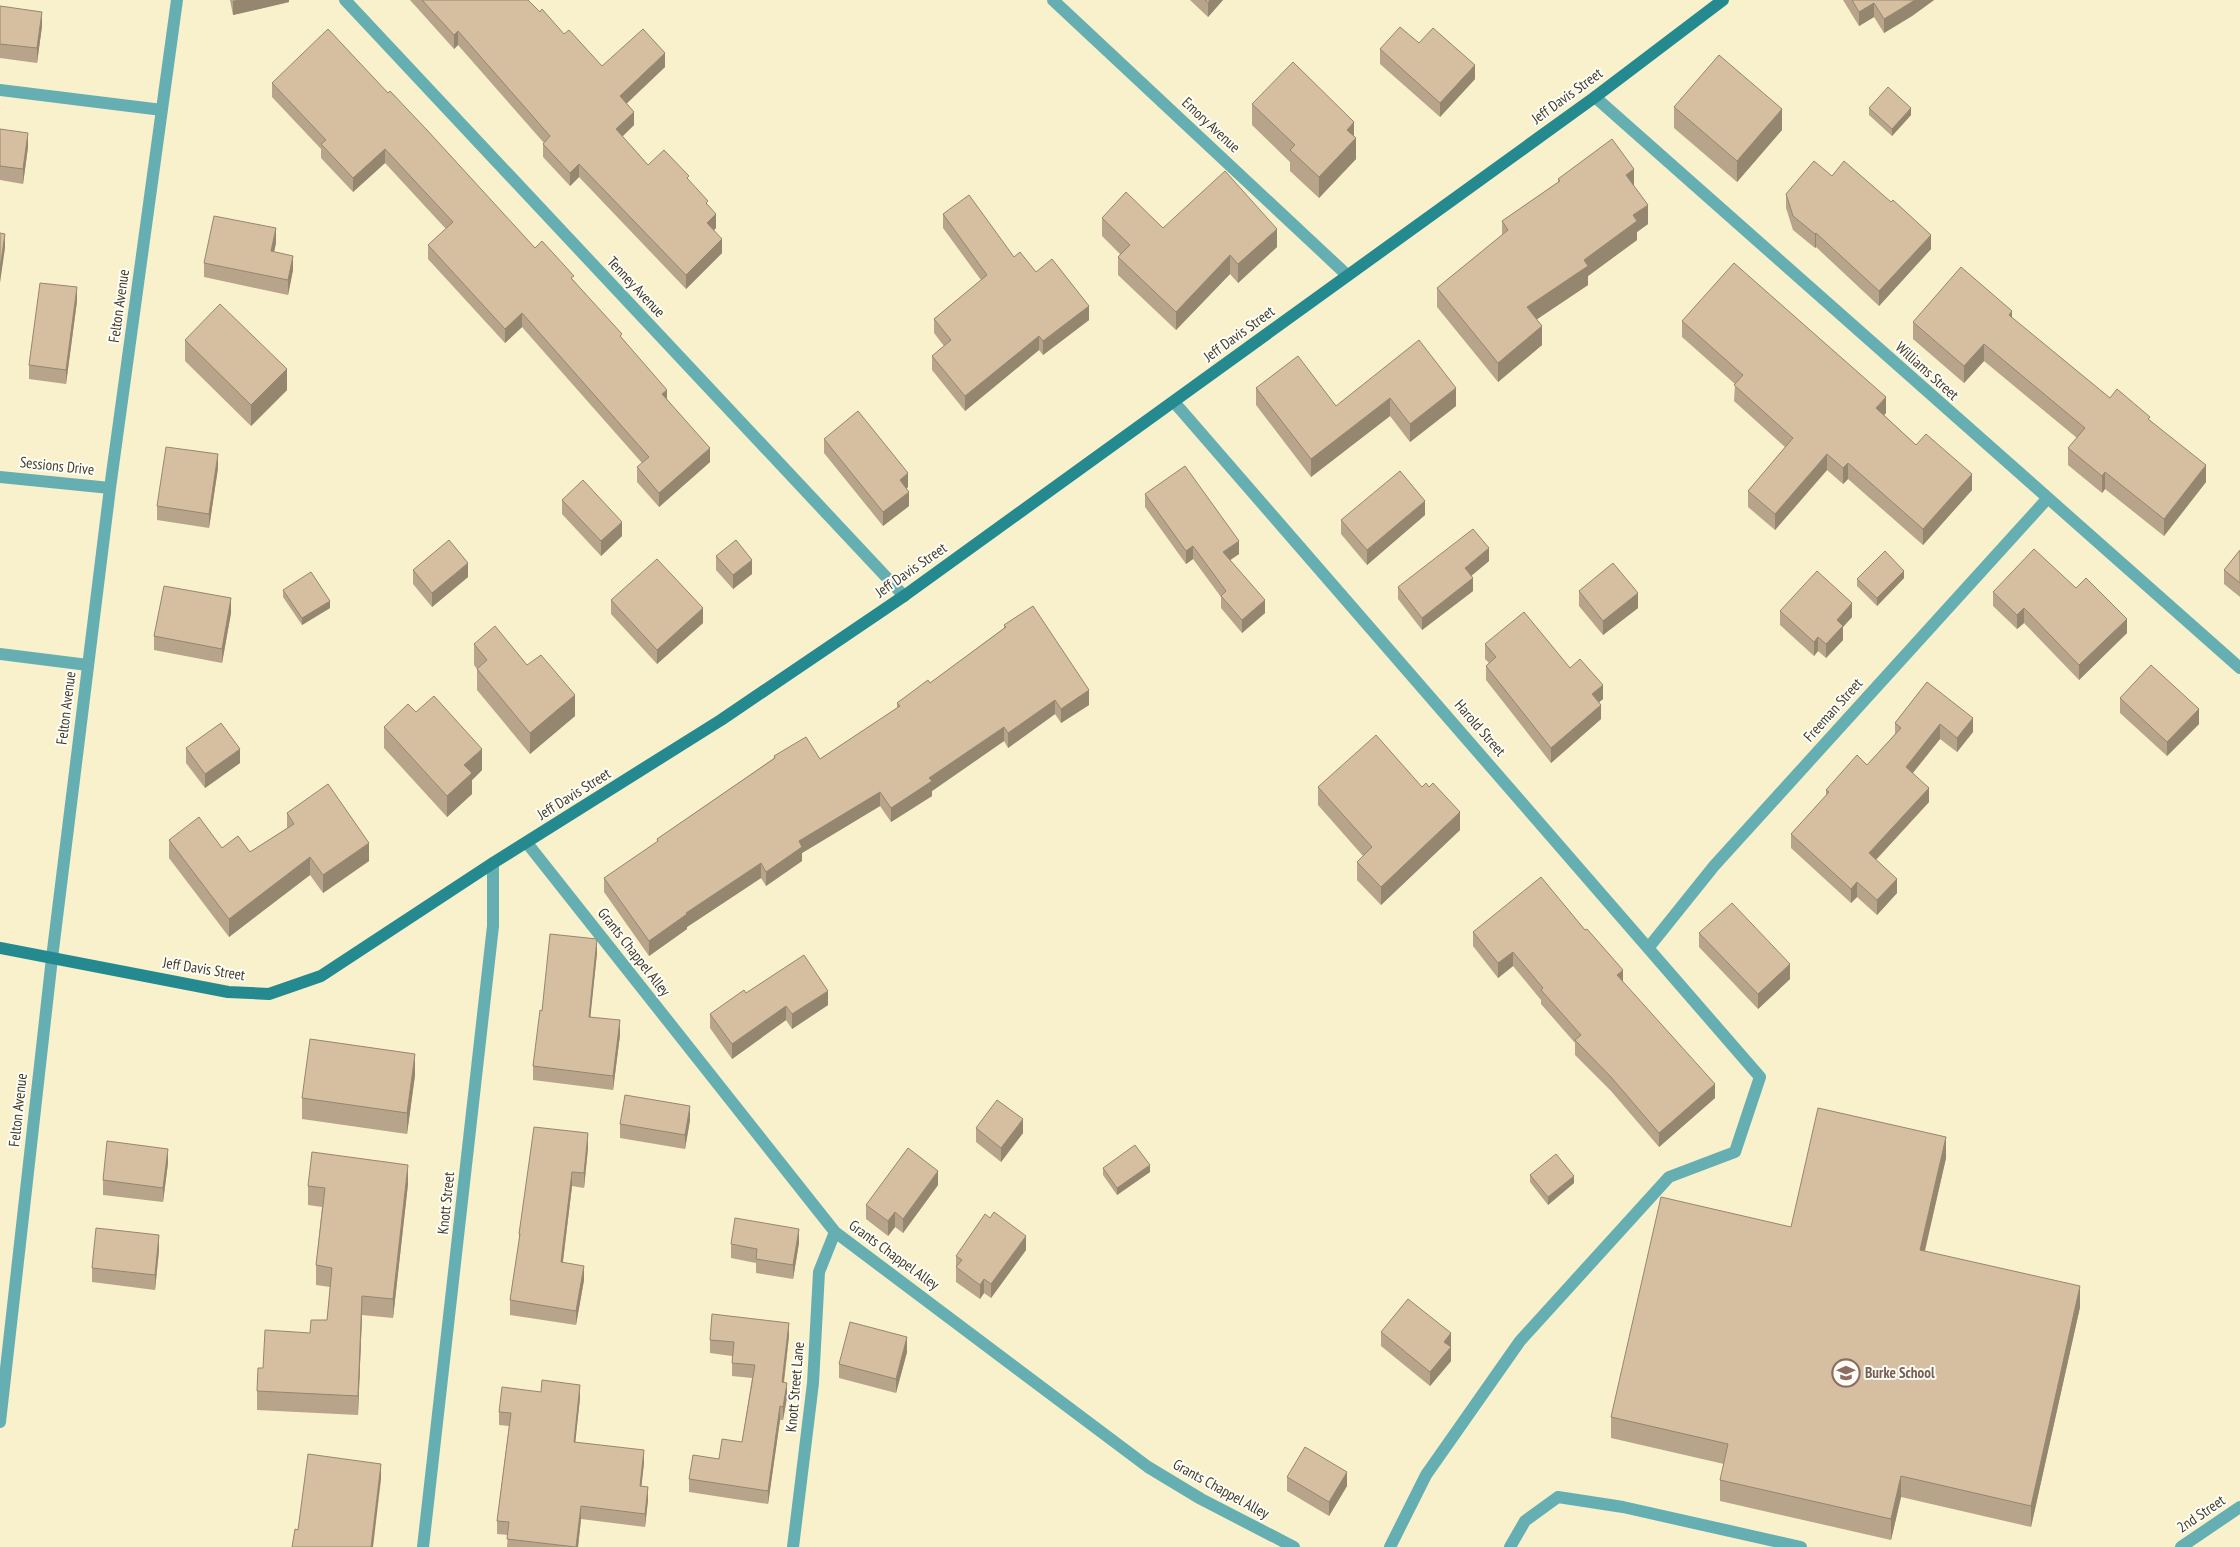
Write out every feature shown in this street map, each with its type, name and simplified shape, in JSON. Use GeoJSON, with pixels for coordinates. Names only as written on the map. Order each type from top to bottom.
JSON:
{"type":"FeatureCollection","features":[{"type":"Feature","properties":{"kind":"street","name":"Felton Avenue"},"geometry":{"type":"LineString","coordinates":[[0,1422],[52,958],[110,488],[177,0]]}},
{"type":"Feature","properties":{"kind":"street","name":"Tenney Avenue"},"geometry":{"type":"LineString","coordinates":[[345,0],[904,596]]}},
{"type":"Feature","properties":{"kind":"street","name":"Emory Avenue"},"geometry":{"type":"LineString","coordinates":[[1053,0],[1346,275]]}},
{"type":"Feature","properties":{"kind":"street","name":"Jeff Davis Street"},"geometry":{"type":"LineString","coordinates":[[0,948],[228,992],[269,994],[321,976],[493,863],[721,720],[904,596],[1595,97],[1723,0]]}},
{"type":"Feature","properties":{"kind":"street"},"geometry":{"type":"LineString","coordinates":[[0,90],[162,110]]}},
{"type":"Feature","properties":{"kind":"street","name":"Williams Street"},"geometry":{"type":"LineString","coordinates":[[1595,97],[2240,668]]}},
{"type":"Feature","properties":{"kind":"street","name":"Harold Street"},"geometry":{"type":"LineString","coordinates":[[1174,402],[1760,1077],[1735,1152],[1669,1178],[1520,1341],[1426,1475],[1390,1547]]}},
{"type":"Feature","properties":{"kind":"street","name":"Sessions Drive"},"geometry":{"type":"LineString","coordinates":[[0,477],[110,488]]}},
{"type":"Feature","properties":{"kind":"street","name":"Freeman Street"},"geometry":{"type":"LineString","coordinates":[[1649,947],[1714,866],[2047,499]]}},
{"type":"Feature","properties":{"kind":"street"},"geometry":{"type":"LineString","coordinates":[[0,654],[88,665]]}},
{"type":"Feature","properties":{"kind":"street","name":"Grants Chappel Alley"},"geometry":{"type":"LineString","coordinates":[[527,843],[835,1232],[906,1283],[1148,1467],[1201,1499],[1294,1547]]}},
{"type":"Feature","properties":{"kind":"street","name":"Knott Street"},"geometry":{"type":"LineString","coordinates":[[423,1547],[493,926],[493,863]]}},
{"type":"Feature","properties":{"kind":"street","name":"Knott Street Lane"},"geometry":{"type":"LineString","coordinates":[[793,1547],[813,1383],[819,1272],[835,1232]]}},
{"type":"Feature","properties":{"kind":"street"},"geometry":{"type":"LineString","coordinates":[[1510,1547],[1525,1522],[1558,1497],[1623,1507],[1801,1547]]}},
{"type":"Feature","properties":{"kind":"street","name":"2nd Street"},"geometry":{"type":"LineString","coordinates":[[2181,1547],[2240,1507]]}},
{"type":"Feature","properties":{"kind":"building"},"geometry":{"type":"Polygon","coordinates":[[[422,0],[528,0],[540,12],[542,9],[564,34],[569,30],[602,66],[643,29],[665,53],[620,96],[634,112],[616,129],[648,165],[664,150],[689,176],[687,178],[708,201],[706,203],[716,214],[707,223],[722,239],[686,275],[579,164],[570,173],[543,144],[550,136],[458,31],[454,35],[422,0]]]}},
{"type":"Feature","properties":{"kind":"building"},"geometry":{"type":"Polygon","coordinates":[[[1852,0],[1915,0],[1884,19],[1874,3],[1859,12],[1852,0]]]}},
{"type":"Feature","properties":{"kind":"building"},"geometry":{"type":"Polygon","coordinates":[[[0,6],[42,12],[37,48],[0,44],[0,6]]]}},
{"type":"Feature","properties":{"kind":"building"},"geometry":{"type":"Polygon","coordinates":[[[1400,27],[1419,43],[1433,28],[1475,65],[1440,103],[1380,49],[1400,27]]]}},
{"type":"Feature","properties":{"kind":"building"},"geometry":{"type":"Polygon","coordinates":[[[328,29],[388,93],[390,91],[427,130],[535,248],[542,241],[574,276],[571,278],[622,334],[620,336],[667,390],[662,394],[710,448],[659,493],[637,467],[649,457],[522,313],[505,329],[428,245],[453,222],[385,149],[353,178],[321,144],[326,140],[272,83],[328,29]]]}},
{"type":"Feature","properties":{"kind":"building"},"geometry":{"type":"Polygon","coordinates":[[[1719,55],[1782,109],[1737,161],[1674,107],[1719,55]]]}},
{"type":"Feature","properties":{"kind":"building"},"geometry":{"type":"Polygon","coordinates":[[[1293,62],[1354,122],[1347,130],[1356,138],[1319,177],[1290,150],[1295,145],[1252,104],[1293,62]]]}},
{"type":"Feature","properties":{"kind":"building"},"geometry":{"type":"Polygon","coordinates":[[[1888,87],[1911,108],[1892,129],[1869,108],[1888,87]]]}},
{"type":"Feature","properties":{"kind":"building"},"geometry":{"type":"Polygon","coordinates":[[[0,129],[28,133],[23,169],[0,166],[0,129]]]}},
{"type":"Feature","properties":{"kind":"building"},"geometry":{"type":"Polygon","coordinates":[[[1612,139],[1634,169],[1626,175],[1648,205],[1633,215],[1637,221],[1584,260],[1588,266],[1527,307],[1542,326],[1498,363],[1437,288],[1508,230],[1502,221],[1560,181],[1558,179],[1612,139]]]}},
{"type":"Feature","properties":{"kind":"building"},"geometry":{"type":"Polygon","coordinates":[[[1814,161],[1832,176],[1844,161],[1891,202],[1893,200],[1931,235],[1879,291],[1816,233],[1793,216],[1786,194],[1814,161]]]}},
{"type":"Feature","properties":{"kind":"building"},"geometry":{"type":"Polygon","coordinates":[[[1225,171],[1277,229],[1238,264],[1230,255],[1176,312],[1118,257],[1130,245],[1102,218],[1126,192],[1163,228],[1225,171]]]}},
{"type":"Feature","properties":{"kind":"building"},"geometry":{"type":"Polygon","coordinates":[[[969,195],[1014,257],[1020,252],[1036,272],[1052,259],[1089,306],[1043,341],[1039,336],[965,396],[932,356],[951,340],[934,319],[987,275],[943,214],[969,195]]]}},
{"type":"Feature","properties":{"kind":"building"},"geometry":{"type":"Polygon","coordinates":[[[214,216],[276,228],[271,251],[293,256],[288,280],[204,263],[214,216]]]}},
{"type":"Feature","properties":{"kind":"building"},"geometry":{"type":"Polygon","coordinates":[[[0,233],[5,234],[0,269],[0,233]]]}},
{"type":"Feature","properties":{"kind":"building"},"geometry":{"type":"Polygon","coordinates":[[[1734,263],[1886,397],[1876,408],[1916,445],[1926,434],[1972,474],[1923,529],[1848,463],[1843,468],[1827,454],[1775,514],[1748,491],[1793,438],[1734,385],[1743,375],[1682,321],[1734,263]]]}},
{"type":"Feature","properties":{"kind":"building"},"geometry":{"type":"Polygon","coordinates":[[[1961,267],[2012,311],[2009,315],[2110,398],[2117,389],[2150,417],[2148,419],[2206,465],[2164,519],[2105,472],[2102,476],[2068,448],[2085,428],[1984,344],[1964,366],[1913,322],[1961,267]]]}},
{"type":"Feature","properties":{"kind":"building"},"geometry":{"type":"Polygon","coordinates":[[[40,283],[77,287],[66,370],[29,365],[40,283]]]}},
{"type":"Feature","properties":{"kind":"building"},"geometry":{"type":"Polygon","coordinates":[[[220,304],[287,369],[251,405],[185,340],[220,304]]]}},
{"type":"Feature","properties":{"kind":"building"},"geometry":{"type":"Polygon","coordinates":[[[1419,340],[1456,388],[1410,424],[1390,398],[1311,459],[1256,388],[1298,356],[1336,406],[1419,340]]]}},
{"type":"Feature","properties":{"kind":"building"},"geometry":{"type":"Polygon","coordinates":[[[858,411],[908,473],[900,480],[909,492],[883,512],[824,439],[858,411]]]}},
{"type":"Feature","properties":{"kind":"building"},"geometry":{"type":"Polygon","coordinates":[[[166,447],[218,454],[209,514],[157,506],[166,447]]]}},
{"type":"Feature","properties":{"kind":"building"},"geometry":{"type":"Polygon","coordinates":[[[1185,466],[1239,541],[1223,552],[1265,600],[1242,620],[1221,596],[1226,591],[1193,546],[1186,551],[1145,494],[1185,466]]]}},
{"type":"Feature","properties":{"kind":"building"},"geometry":{"type":"Polygon","coordinates":[[[1400,471],[1425,501],[1367,550],[1341,520],[1400,471]]]}},
{"type":"Feature","properties":{"kind":"building"},"geometry":{"type":"Polygon","coordinates":[[[583,480],[622,522],[601,541],[562,500],[583,480]]]}},
{"type":"Feature","properties":{"kind":"building"},"geometry":{"type":"Polygon","coordinates":[[[1473,529],[1489,548],[1465,568],[1473,578],[1422,618],[1398,587],[1473,529]]]}},
{"type":"Feature","properties":{"kind":"building"},"geometry":{"type":"Polygon","coordinates":[[[449,540],[468,563],[432,593],[413,570],[449,540]]]}},
{"type":"Feature","properties":{"kind":"building"},"geometry":{"type":"Polygon","coordinates":[[[736,540],[752,560],[733,575],[716,556],[736,540]]]}},
{"type":"Feature","properties":{"kind":"building"},"geometry":{"type":"Polygon","coordinates":[[[2034,549],[2076,588],[2086,578],[2127,619],[2079,665],[2024,608],[2017,615],[1993,592],[2034,549]]]}},
{"type":"Feature","properties":{"kind":"building"},"geometry":{"type":"Polygon","coordinates":[[[2240,550],[2240,583],[2224,570],[2240,550]]]}},
{"type":"Feature","properties":{"kind":"building"},"geometry":{"type":"Polygon","coordinates":[[[1885,551],[1904,571],[1877,598],[1857,579],[1885,551]]]}},
{"type":"Feature","properties":{"kind":"building"},"geometry":{"type":"Polygon","coordinates":[[[657,559],[703,608],[657,650],[611,600],[657,559]]]}},
{"type":"Feature","properties":{"kind":"building"},"geometry":{"type":"Polygon","coordinates":[[[1613,563],[1638,593],[1603,621],[1579,591],[1613,563]]]}},
{"type":"Feature","properties":{"kind":"building"},"geometry":{"type":"Polygon","coordinates":[[[1817,571],[1852,603],[1837,620],[1843,626],[1826,644],[1818,637],[1814,642],[1780,611],[1817,571]]]}},
{"type":"Feature","properties":{"kind":"building"},"geometry":{"type":"Polygon","coordinates":[[[311,572],[330,601],[302,618],[283,590],[311,572]]]}},
{"type":"Feature","properties":{"kind":"building"},"geometry":{"type":"Polygon","coordinates":[[[164,586],[231,598],[222,649],[154,636],[164,586]]]}},
{"type":"Feature","properties":{"kind":"building"},"geometry":{"type":"Polygon","coordinates":[[[1033,606],[1089,690],[1061,709],[1055,700],[1008,733],[1004,727],[929,778],[932,781],[891,808],[880,792],[799,841],[802,847],[766,872],[761,863],[686,913],[649,941],[604,878],[775,758],[774,756],[806,737],[820,759],[900,706],[897,703],[928,680],[930,683],[1006,627],[1004,625],[1033,606]]]}},
{"type":"Feature","properties":{"kind":"building"},"geometry":{"type":"Polygon","coordinates":[[[1524,612],[1570,668],[1580,659],[1603,685],[1592,694],[1601,705],[1551,748],[1486,666],[1496,657],[1485,644],[1524,612]]]}},
{"type":"Feature","properties":{"kind":"building"},"geometry":{"type":"Polygon","coordinates":[[[495,626],[527,665],[541,655],[575,695],[530,733],[477,669],[487,660],[474,644],[495,626]]]}},
{"type":"Feature","properties":{"kind":"building"},"geometry":{"type":"Polygon","coordinates":[[[2151,665],[2199,709],[2167,742],[2120,698],[2151,665]]]}},
{"type":"Feature","properties":{"kind":"building"},"geometry":{"type":"Polygon","coordinates":[[[1927,682],[1973,718],[1957,738],[1940,724],[1906,767],[1929,788],[1869,853],[1897,879],[1877,900],[1857,882],[1851,889],[1791,834],[1829,792],[1826,790],[1857,755],[1867,765],[1901,728],[1895,723],[1927,682]]]}},
{"type":"Feature","properties":{"kind":"building"},"geometry":{"type":"Polygon","coordinates":[[[434,696],[482,749],[464,765],[472,773],[447,796],[384,727],[408,704],[416,712],[434,696]]]}},
{"type":"Feature","properties":{"kind":"building"},"geometry":{"type":"Polygon","coordinates":[[[221,723],[240,749],[205,774],[186,748],[221,723]]]}},
{"type":"Feature","properties":{"kind":"building"},"geometry":{"type":"Polygon","coordinates":[[[1376,735],[1422,787],[1426,783],[1429,787],[1433,783],[1460,812],[1381,887],[1357,862],[1372,847],[1318,787],[1376,735]]]}},
{"type":"Feature","properties":{"kind":"building"},"geometry":{"type":"Polygon","coordinates":[[[328,784],[369,843],[323,875],[310,857],[229,919],[169,840],[199,817],[222,848],[238,836],[250,852],[294,824],[287,813],[328,784]]]}},
{"type":"Feature","properties":{"kind":"building"},"geometry":{"type":"Polygon","coordinates":[[[1541,877],[1585,930],[1587,929],[1623,970],[1617,975],[1715,1084],[1659,1133],[1611,1077],[1575,1040],[1581,1035],[1541,990],[1543,988],[1513,952],[1498,963],[1473,932],[1541,877]]]}},
{"type":"Feature","properties":{"kind":"building"},"geometry":{"type":"Polygon","coordinates":[[[1732,903],[1790,964],[1758,994],[1699,933],[1732,903]]]}},
{"type":"Feature","properties":{"kind":"building"},"geometry":{"type":"Polygon","coordinates":[[[550,934],[597,939],[589,1017],[620,1020],[613,1076],[533,1066],[540,1010],[542,1011],[550,934]]]}},
{"type":"Feature","properties":{"kind":"building"},"geometry":{"type":"Polygon","coordinates":[[[804,955],[828,991],[792,1014],[786,1006],[732,1044],[710,1014],[744,990],[746,993],[804,955]]]}},
{"type":"Feature","properties":{"kind":"building"},"geometry":{"type":"Polygon","coordinates":[[[310,1039],[415,1054],[407,1113],[302,1098],[310,1039]]]}},
{"type":"Feature","properties":{"kind":"building"},"geometry":{"type":"Polygon","coordinates":[[[625,1095],[690,1106],[685,1135],[620,1124],[625,1095]]]}},
{"type":"Feature","properties":{"kind":"building"},"geometry":{"type":"Polygon","coordinates":[[[997,1100],[1023,1119],[1001,1148],[976,1128],[997,1100]]]}},
{"type":"Feature","properties":{"kind":"building","name":"Burke School"},"geometry":{"type":"Polygon","coordinates":[[[1818,1108],[1946,1137],[1920,1250],[2080,1286],[2031,1506],[1901,1476],[1891,1519],[1720,1480],[1728,1444],[1611,1417],[1661,1197],[1791,1227],[1818,1108]]]}},
{"type":"Feature","properties":{"kind":"building"},"geometry":{"type":"Polygon","coordinates":[[[534,1127],[588,1133],[584,1173],[572,1172],[561,1262],[584,1266],[576,1311],[510,1300],[534,1127]]]}},
{"type":"Feature","properties":{"kind":"building"},"geometry":{"type":"Polygon","coordinates":[[[107,1141],[168,1149],[163,1188],[103,1180],[107,1141]]]}},
{"type":"Feature","properties":{"kind":"building"},"geometry":{"type":"Polygon","coordinates":[[[1135,1145],[1150,1165],[1117,1188],[1103,1168],[1135,1145]]]}},
{"type":"Feature","properties":{"kind":"building"},"geometry":{"type":"Polygon","coordinates":[[[908,1148],[938,1171],[903,1219],[895,1212],[888,1221],[866,1205],[908,1148]]]}},
{"type":"Feature","properties":{"kind":"building"},"geometry":{"type":"Polygon","coordinates":[[[312,1152],[408,1165],[393,1299],[362,1296],[358,1396],[257,1391],[258,1368],[263,1368],[265,1330],[310,1333],[311,1320],[327,1320],[332,1268],[316,1265],[325,1188],[308,1186],[312,1152]]]}},
{"type":"Feature","properties":{"kind":"building"},"geometry":{"type":"Polygon","coordinates":[[[1556,1154],[1574,1176],[1548,1197],[1530,1175],[1556,1154]]]}},
{"type":"Feature","properties":{"kind":"building"},"geometry":{"type":"Polygon","coordinates":[[[994,1212],[1026,1236],[991,1284],[984,1279],[980,1285],[956,1267],[962,1260],[956,1256],[985,1214],[990,1218],[994,1212]]]}},
{"type":"Feature","properties":{"kind":"building"},"geometry":{"type":"Polygon","coordinates":[[[735,1218],[799,1229],[793,1265],[756,1259],[757,1249],[731,1244],[735,1218]]]}},
{"type":"Feature","properties":{"kind":"building"},"geometry":{"type":"Polygon","coordinates":[[[96,1228],[159,1235],[155,1275],[92,1268],[96,1228]]]}},
{"type":"Feature","properties":{"kind":"building"},"geometry":{"type":"Polygon","coordinates":[[[1408,1299],[1451,1333],[1444,1342],[1451,1347],[1430,1372],[1381,1332],[1408,1299]]]}},
{"type":"Feature","properties":{"kind":"building"},"geometry":{"type":"Polygon","coordinates":[[[712,1314],[789,1323],[782,1382],[787,1383],[783,1407],[780,1406],[768,1491],[689,1479],[693,1455],[719,1459],[722,1439],[742,1442],[755,1365],[732,1363],[734,1342],[710,1340],[712,1314]]]}},
{"type":"Feature","properties":{"kind":"building"},"geometry":{"type":"Polygon","coordinates":[[[850,1322],[907,1337],[896,1379],[839,1364],[850,1322]]]}},
{"type":"Feature","properties":{"kind":"building"},"geometry":{"type":"Polygon","coordinates":[[[542,1380],[580,1385],[574,1442],[644,1450],[640,1486],[648,1487],[645,1514],[581,1506],[576,1547],[507,1539],[509,1522],[497,1521],[511,1413],[499,1412],[502,1387],[541,1392],[542,1380]]]}},
{"type":"Feature","properties":{"kind":"building"},"geometry":{"type":"Polygon","coordinates":[[[1305,1447],[1347,1472],[1329,1502],[1287,1477],[1305,1447]]]}},
{"type":"Feature","properties":{"kind":"building"},"geometry":{"type":"Polygon","coordinates":[[[308,1454],[381,1464],[371,1547],[292,1547],[295,1529],[298,1530],[308,1454]]]}},
{"type":"Feature","properties":{"kind":"place","name":"Burke School"},"geometry":{"type":"Point","coordinates":[1846,1373]}}]}
